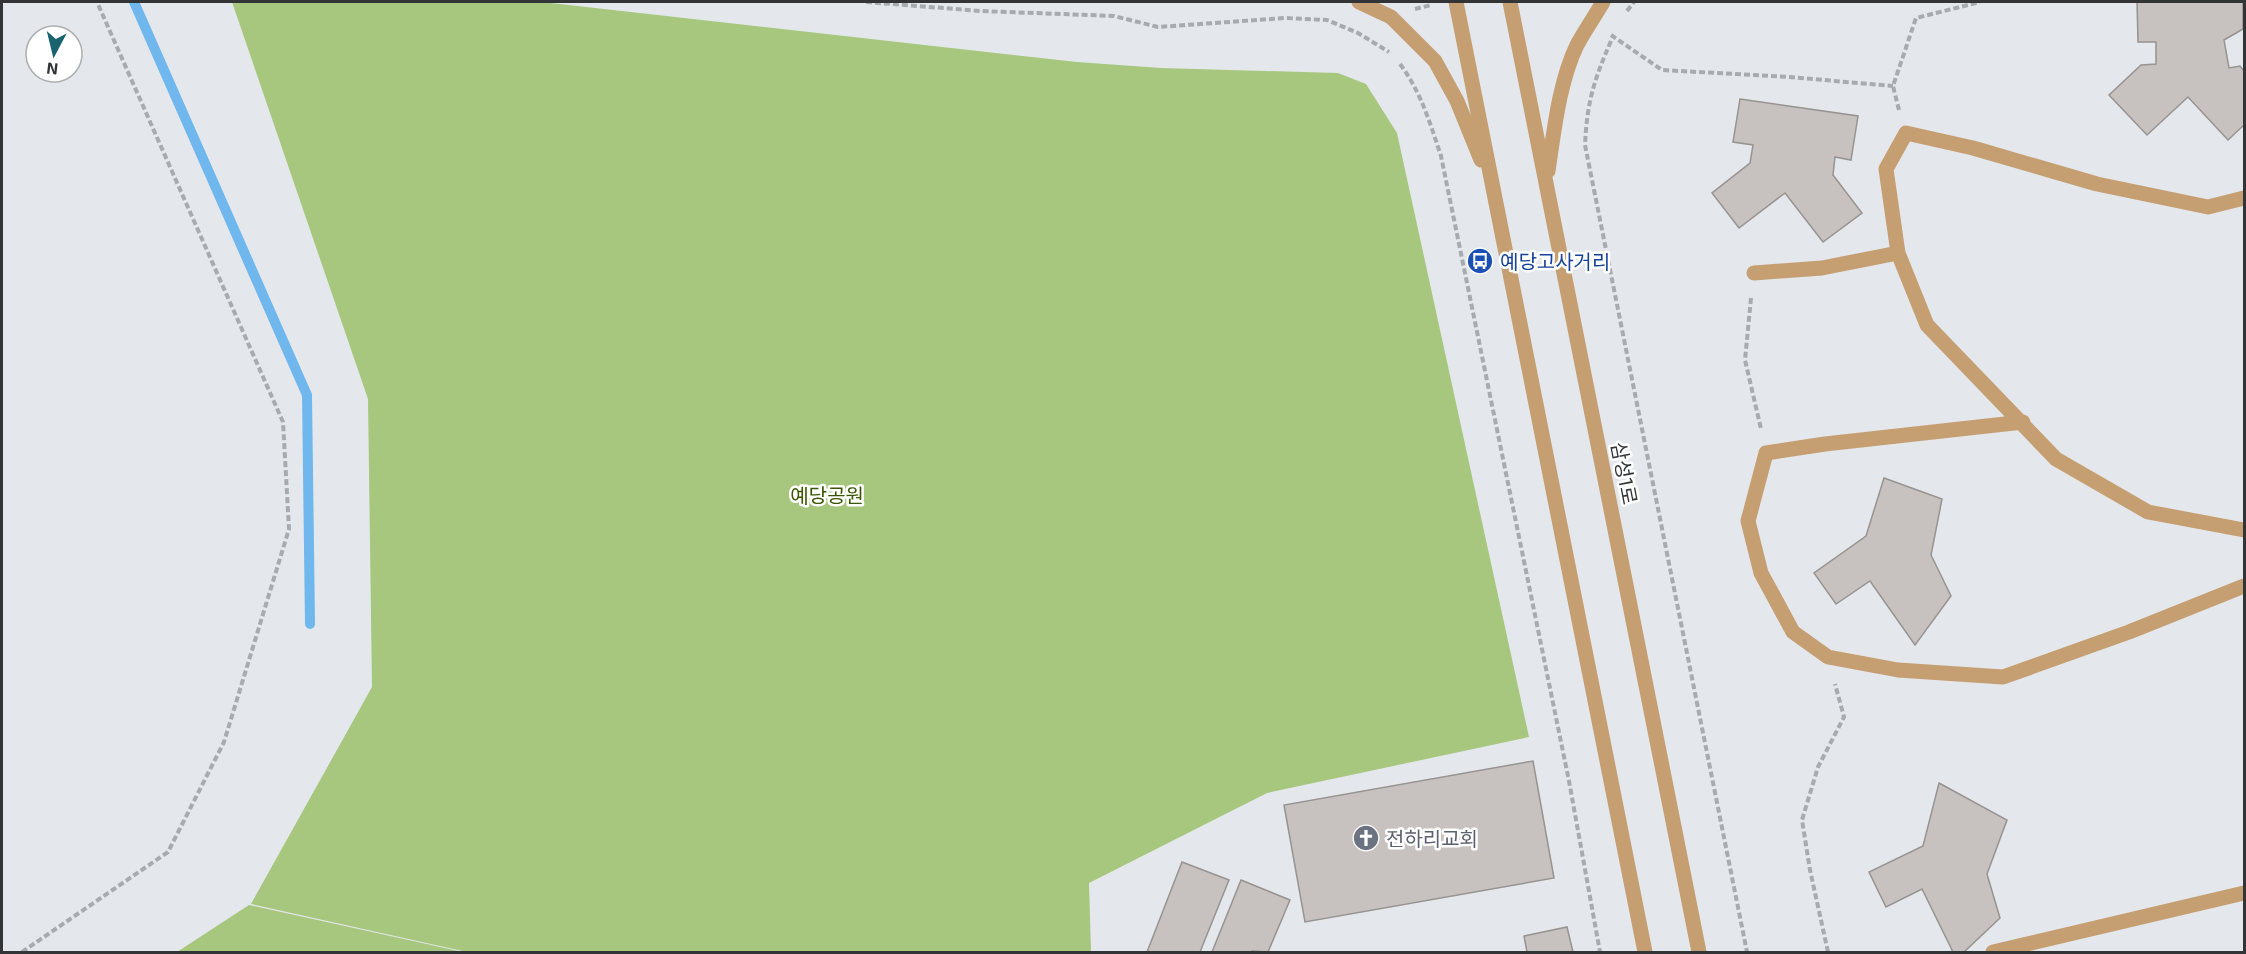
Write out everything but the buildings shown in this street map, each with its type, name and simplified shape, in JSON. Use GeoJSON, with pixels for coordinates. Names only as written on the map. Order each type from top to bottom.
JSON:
{"type":"FeatureCollection","features":[{"type":"Feature","properties":{"kind":"street"},"geometry":{"type":"LineString","coordinates":[[1359,2],[1391,17],[1435,61],[1456,100],[1495,194]]}},
{"type":"Feature","properties":{"kind":"street"},"geometry":{"type":"LineString","coordinates":[[1455,2],[1645,952]]}},
{"type":"Feature","properties":{"kind":"street","name":"삼성1로"},"geometry":{"type":"LineString","coordinates":[[1510,2],[1699,952]]}},
{"type":"Feature","properties":{"kind":"street"},"geometry":{"type":"LineString","coordinates":[[1546,183],[1554,131],[1567,75],[1577,47],[1603,2]]}},
{"type":"Feature","properties":{"kind":"street"},"geometry":{"type":"LineString","coordinates":[[2244,198],[2208,207],[2097,184],[1973,148],[1906,133],[1886,169],[1898,253],[1927,325],[2023,422],[2056,459],[2148,512],[2244,530]]}},
{"type":"Feature","properties":{"kind":"street"},"geometry":{"type":"LineString","coordinates":[[1754,273],[1822,268],[1898,253]]}},
{"type":"Feature","properties":{"kind":"street"},"geometry":{"type":"LineString","coordinates":[[2023,422],[1825,444],[1766,453],[1748,520],[1761,573],[1793,632],[1828,657],[1898,670],[2003,677],[2129,633],[2244,585]]}},
{"type":"Feature","properties":{"kind":"street"},"geometry":{"type":"LineString","coordinates":[[1993,952],[2244,893]]}},
{"type":"Feature","properties":{"kind":"path"},"geometry":{"type":"LineString","coordinates":[[22,952],[168,852],[224,742],[289,529],[283,422],[97,2]]}},
{"type":"Feature","properties":{"kind":"path"},"geometry":{"type":"LineString","coordinates":[[866,2],[981,11],[1114,16],[1158,27],[1285,18],[1327,20],[1358,33],[1394,56],[1412,81],[1425,107],[1441,156],[1569,781],[1600,952]]}},
{"type":"Feature","properties":{"kind":"path"},"geometry":{"type":"LineString","coordinates":[[1409,2],[1411,10],[1438,4]]}},
{"type":"Feature","properties":{"kind":"path"},"geometry":{"type":"LineString","coordinates":[[1622,20],[1634,2]]}},
{"type":"Feature","properties":{"kind":"path"},"geometry":{"type":"LineString","coordinates":[[1906,133],[1893,86],[1916,18],[1980,2]]}},
{"type":"Feature","properties":{"kind":"path"},"geometry":{"type":"LineString","coordinates":[[1617,28],[1595,77],[1585,145],[1748,952]]}},
{"type":"Feature","properties":{"kind":"path"},"geometry":{"type":"LineString","coordinates":[[1612,37],[1662,70],[1893,86]]}},
{"type":"Feature","properties":{"kind":"path"},"geometry":{"type":"LineString","coordinates":[[1754,273],[1745,360],[1766,453]]}},
{"type":"Feature","properties":{"kind":"path"},"geometry":{"type":"LineString","coordinates":[[1828,657],[1844,717],[1818,767],[1803,820],[1810,870],[1828,952]]}},
{"type":"Feature","properties":{"kind":"green space","name":"예당공원"},"geometry":{"type":"Polygon","coordinates":[[[232,2],[542,2],[1077,62],[1161,68],[1338,73],[1366,84],[1397,133],[1529,737],[1267,793],[1089,883],[1091,952],[467,952],[251,904],[372,687],[368,399],[232,2]]]}},
{"type":"Feature","properties":{"kind":"green space"},"geometry":{"type":"Polygon","coordinates":[[[249,905],[463,952],[177,952],[249,905]]]}},
{"type":"Feature","properties":{"kind":"waterway"},"geometry":{"type":"LineString","coordinates":[[134,2],[307,395],[310,624]]}},
{"type":"Feature","properties":{"kind":"place","name":"예당고사거리"},"geometry":{"type":"Point","coordinates":[1480,261]}},
{"type":"Feature","properties":{"kind":"place","name":"전하리교회"},"geometry":{"type":"Point","coordinates":[1366,838]}}]}
